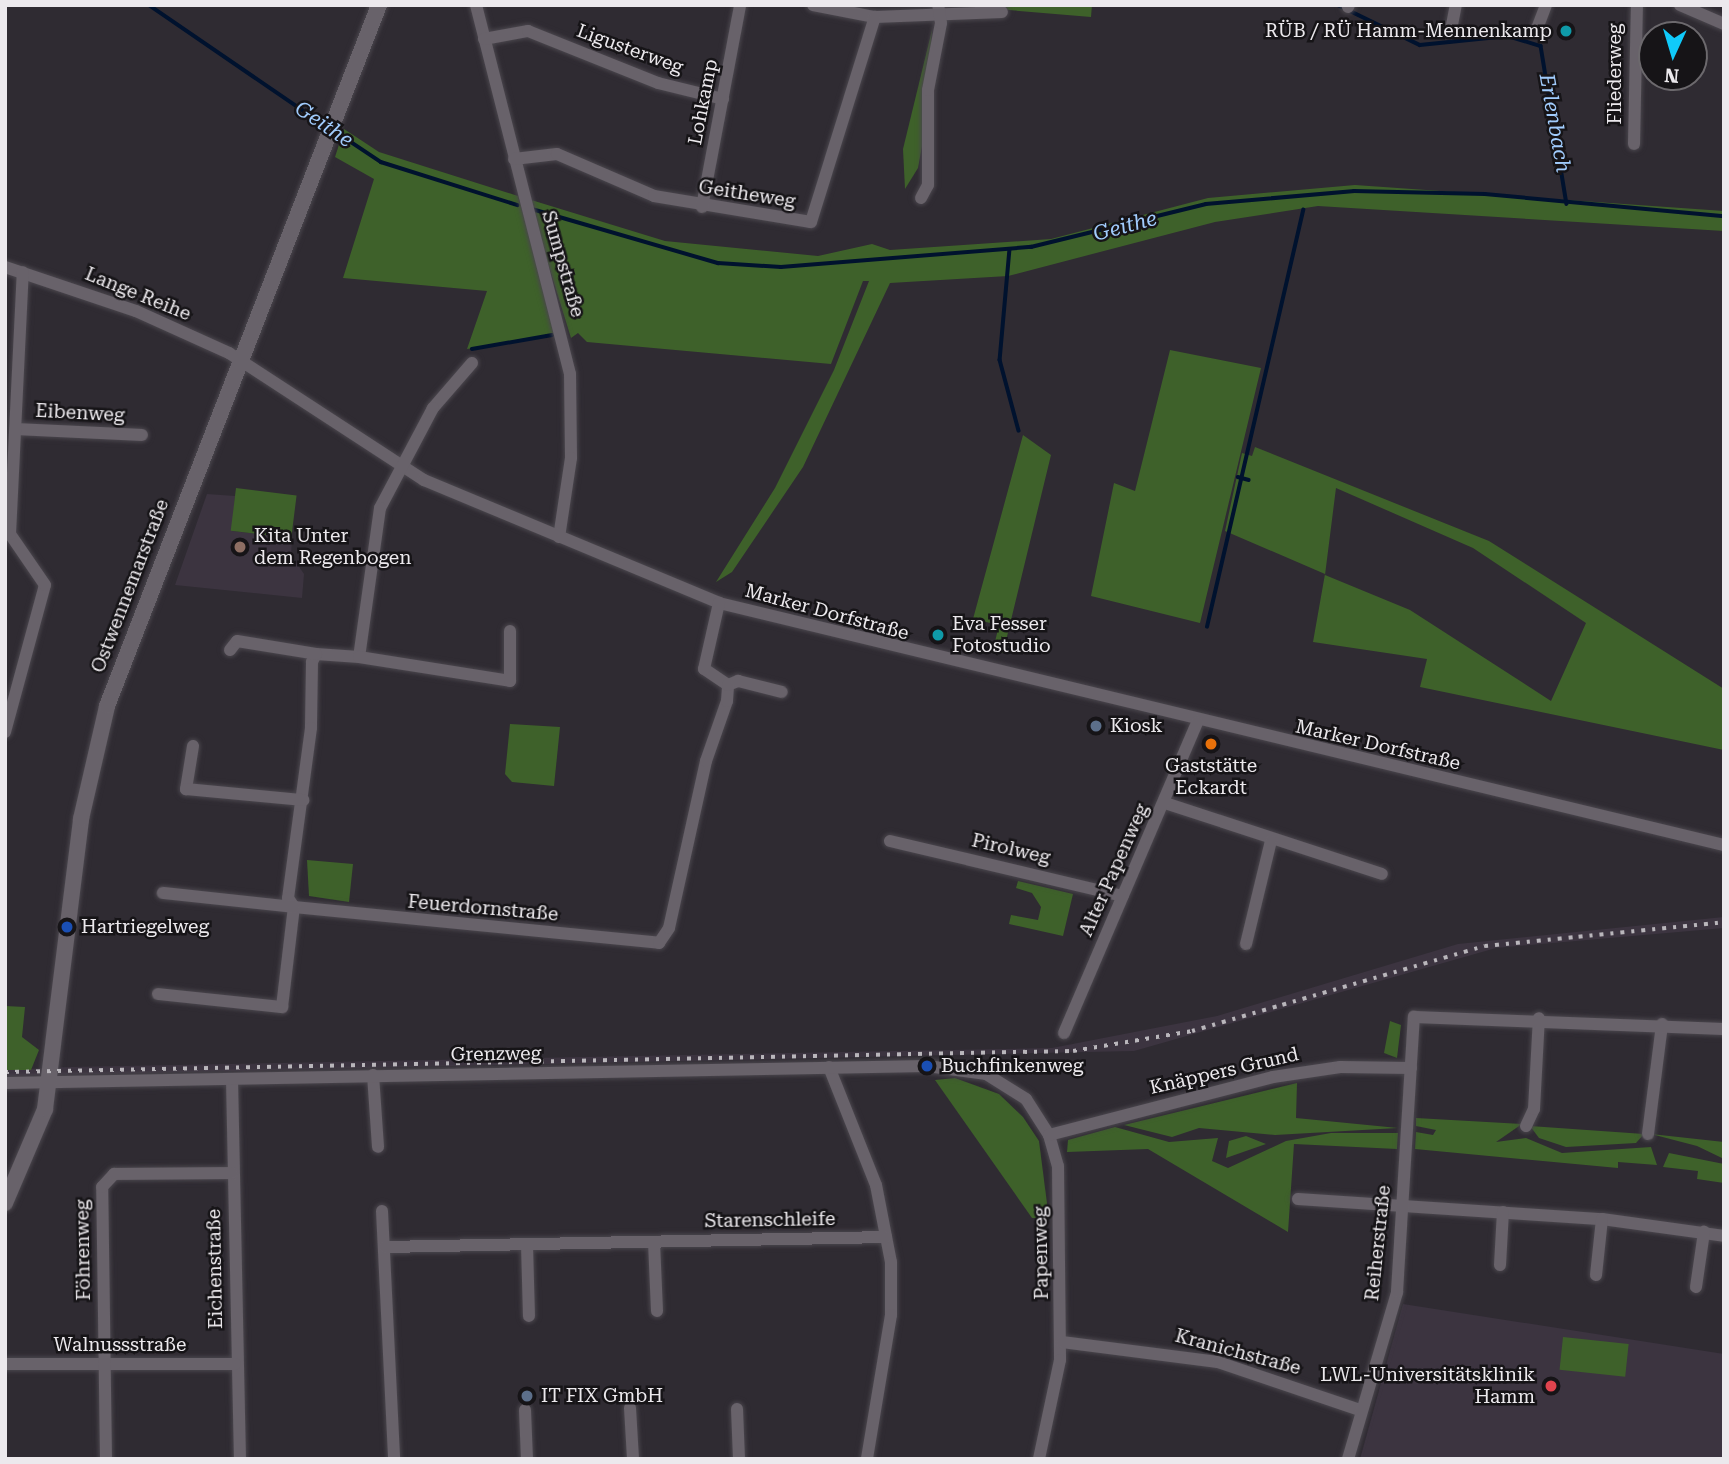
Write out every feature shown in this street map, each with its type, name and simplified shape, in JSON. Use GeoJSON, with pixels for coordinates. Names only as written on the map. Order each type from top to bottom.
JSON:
{"type":"FeatureCollection","features":[{"type":"Feature","properties":{"kind":"street","name":"Ostwennemarstraße"},"geometry":{"type":"LineString","coordinates":[[5,1203],[38,1135],[50,1083],[75,855],[98,738],[246,363],[379,5]]}},
{"type":"Feature","properties":{"kind":"street","name":"Sumpstraße"},"geometry":{"type":"LineString","coordinates":[[476,5],[570,374],[569,488],[559,537]]}},
{"type":"Feature","properties":{"kind":"street","name":"Lohkamp"},"geometry":{"type":"LineString","coordinates":[[702,207],[740,5]]}},
{"type":"Feature","properties":{"kind":"street"},"geometry":{"type":"LineString","coordinates":[[813,5],[875,17],[938,10],[1002,12]]}},
{"type":"Feature","properties":{"kind":"street"},"geometry":{"type":"LineString","coordinates":[[1451,30],[1456,5]]}},
{"type":"Feature","properties":{"kind":"street"},"geometry":{"type":"LineString","coordinates":[[1538,26],[1546,5]]}},
{"type":"Feature","properties":{"kind":"street","name":"Fliederweg"},"geometry":{"type":"LineString","coordinates":[[1634,144],[1637,5]]}},
{"type":"Feature","properties":{"kind":"street"},"geometry":{"type":"LineString","coordinates":[[1680,5],[1724,24]]}},
{"type":"Feature","properties":{"kind":"street"},"geometry":{"type":"LineString","coordinates":[[921,198],[928,185],[928,90],[938,10]]}},
{"type":"Feature","properties":{"kind":"street","name":"Geitheweg"},"geometry":{"type":"LineString","coordinates":[[514,159],[557,154],[654,196],[702,207],[811,222],[875,17]]}},
{"type":"Feature","properties":{"kind":"street","name":"Ligusterweg"},"geometry":{"type":"LineString","coordinates":[[484,38],[528,31],[657,83],[723,99]]}},
{"type":"Feature","properties":{"kind":"street","name":"Lange Reihe"},"geometry":{"type":"LineString","coordinates":[[5,267],[136,311],[246,363]]}},
{"type":"Feature","properties":{"kind":"street"},"geometry":{"type":"LineString","coordinates":[[5,746],[15,684],[45,585],[10,539],[16,429],[10,371],[23,272]]}},
{"type":"Feature","properties":{"kind":"street","name":"Marker Dorfstraße"},"geometry":{"type":"LineString","coordinates":[[246,363],[400,467],[719,603],[1197,722],[1724,845]]}},
{"type":"Feature","properties":{"kind":"street"},"geometry":{"type":"LineString","coordinates":[[359,657],[375,525],[400,467],[433,408],[472,363]]}},
{"type":"Feature","properties":{"kind":"street","name":"Eibenweg"},"geometry":{"type":"LineString","coordinates":[[16,429],[142,435]]}},
{"type":"Feature","properties":{"kind":"street"},"geometry":{"type":"LineString","coordinates":[[719,603],[704,669],[727,685],[738,681],[782,692]]}},
{"type":"Feature","properties":{"kind":"street"},"geometry":{"type":"LineString","coordinates":[[230,650],[237,641],[510,681],[510,631]]}},
{"type":"Feature","properties":{"kind":"street"},"geometry":{"type":"LineString","coordinates":[[158,994],[282,1007],[294,907],[289,898],[303,800],[316,654]]}},
{"type":"Feature","properties":{"kind":"street","name":"Feuerdornstraße"},"geometry":{"type":"LineString","coordinates":[[294,907],[659,943],[669,928],[727,685]]}},
{"type":"Feature","properties":{"kind":"street","name":"Alter Papenweg"},"geometry":{"type":"LineString","coordinates":[[1064,1033],[1165,803],[1197,722]]}},
{"type":"Feature","properties":{"kind":"street"},"geometry":{"type":"LineString","coordinates":[[193,747],[186,789],[303,800]]}},
{"type":"Feature","properties":{"kind":"street"},"geometry":{"type":"LineString","coordinates":[[1165,803],[1271,841],[1382,874]]}},
{"type":"Feature","properties":{"kind":"street","name":"Pirolweg"},"geometry":{"type":"LineString","coordinates":[[890,841],[1124,896]]}},
{"type":"Feature","properties":{"kind":"street"},"geometry":{"type":"LineString","coordinates":[[1246,944],[1271,841]]}},
{"type":"Feature","properties":{"kind":"street"},"geometry":{"type":"LineString","coordinates":[[163,893],[294,907]]}},
{"type":"Feature","properties":{"kind":"street","name":"Reiherstraße"},"geometry":{"type":"LineString","coordinates":[[1348,1459],[1360,1410],[1397,1292],[1414,1017],[1539,1018]]}},
{"type":"Feature","properties":{"kind":"street"},"geometry":{"type":"LineString","coordinates":[[1526,1126],[1534,1109],[1539,1018],[1724,1029]]}},
{"type":"Feature","properties":{"kind":"street"},"geometry":{"type":"LineString","coordinates":[[1648,1134],[1662,1024]]}},
{"type":"Feature","properties":{"kind":"street","name":"Grenzweg"},"geometry":{"type":"LineString","coordinates":[[5,1083],[943,1066],[986,1074]]}},
{"type":"Feature","properties":{"kind":"street","name":"Knäppers Grund"},"geometry":{"type":"LineString","coordinates":[[1049,1135],[1273,1077],[1340,1067],[1411,1068]]}},
{"type":"Feature","properties":{"kind":"street"},"geometry":{"type":"LineString","coordinates":[[829,1068],[876,1185],[887,1237],[891,1315],[867,1459]]}},
{"type":"Feature","properties":{"kind":"street","name":"Papenweg"},"geometry":{"type":"LineString","coordinates":[[986,1074],[1022,1095],[1049,1135],[1059,1181],[1062,1342],[1039,1459]]}},
{"type":"Feature","properties":{"kind":"street"},"geometry":{"type":"LineString","coordinates":[[373,1075],[379,1147]]}},
{"type":"Feature","properties":{"kind":"street","name":"Eichenstraße"},"geometry":{"type":"LineString","coordinates":[[232,1079],[235,1364],[240,1459]]}},
{"type":"Feature","properties":{"kind":"street","name":"Föhrenweg"},"geometry":{"type":"LineString","coordinates":[[104,1366],[106,1180],[114,1174],[232,1173]]}},
{"type":"Feature","properties":{"kind":"street"},"geometry":{"type":"LineString","coordinates":[[1298,1199],[1602,1219],[1724,1236]]}},
{"type":"Feature","properties":{"kind":"street"},"geometry":{"type":"LineString","coordinates":[[382,1211],[394,1459]]}},
{"type":"Feature","properties":{"kind":"street"},"geometry":{"type":"LineString","coordinates":[[1500,1265],[1503,1212]]}},
{"type":"Feature","properties":{"kind":"street"},"geometry":{"type":"LineString","coordinates":[[1596,1275],[1602,1219]]}},
{"type":"Feature","properties":{"kind":"street"},"geometry":{"type":"LineString","coordinates":[[1696,1287],[1704,1232]]}},
{"type":"Feature","properties":{"kind":"street","name":"Starenschleife"},"geometry":{"type":"LineString","coordinates":[[385,1247],[887,1237]]}},
{"type":"Feature","properties":{"kind":"street"},"geometry":{"type":"LineString","coordinates":[[654,1242],[657,1311]]}},
{"type":"Feature","properties":{"kind":"street"},"geometry":{"type":"LineString","coordinates":[[527,1245],[529,1316]]}},
{"type":"Feature","properties":{"kind":"street","name":"Kranichstraße"},"geometry":{"type":"LineString","coordinates":[[1062,1342],[1215,1362],[1360,1410]]}},
{"type":"Feature","properties":{"kind":"street","name":"Walnussstraße"},"geometry":{"type":"LineString","coordinates":[[5,1364],[235,1364]]}},
{"type":"Feature","properties":{"kind":"street"},"geometry":{"type":"LineString","coordinates":[[104,1366],[106,1459]]}},
{"type":"Feature","properties":{"kind":"street"},"geometry":{"type":"LineString","coordinates":[[630,1408],[633,1459]]}},
{"type":"Feature","properties":{"kind":"street"},"geometry":{"type":"LineString","coordinates":[[737,1409],[739,1459]]}},
{"type":"Feature","properties":{"kind":"street"},"geometry":{"type":"LineString","coordinates":[[525,1410],[527,1459]]}},
{"type":"Feature","properties":{"kind":"shaded area","name":"Kita Unter dem Regenbogen"},"geometry":{"type":"Polygon","coordinates":[[[207,494],[235,496],[232,531],[292,538],[291,555],[304,574],[302,598],[175,585],[207,494]]]}},
{"type":"Feature","properties":{"kind":"shaded area"},"geometry":{"type":"Polygon","coordinates":[[[1724,917],[1724,928],[1496,948],[1134,1051],[5,1076],[5,1070],[70,1067],[1052,1048],[1217,1016],[1458,944],[1724,917]]]}},
{"type":"Feature","properties":{"kind":"shaded area","name":"LWL-Universitätsklinik Hamm"},"geometry":{"type":"Polygon","coordinates":[[[1403,1304],[1724,1354],[1724,1459],[1360,1459],[1403,1304]]]}},
{"type":"Feature","properties":{"kind":"green space"},"geometry":{"type":"Polygon","coordinates":[[[948,5],[1092,5],[1091,17],[948,5]]]}},
{"type":"Feature","properties":{"kind":"green space"},"geometry":{"type":"Polygon","coordinates":[[[932,30],[924,135],[918,168],[905,189],[903,149],[932,30]]]}},
{"type":"Feature","properties":{"kind":"green space"},"geometry":{"type":"Polygon","coordinates":[[[344,129],[379,152],[518,196],[559,334],[467,349],[487,291],[343,278],[374,179],[335,157],[344,129]]]}},
{"type":"Feature","properties":{"kind":"green space"},"geometry":{"type":"Polygon","coordinates":[[[1355,185],[1724,211],[1724,231],[1318,206],[1215,222],[1008,276],[890,283],[803,467],[732,572],[716,582],[775,488],[834,370],[869,281],[863,281],[831,364],[587,342],[578,333],[571,338],[528,199],[665,241],[818,256],[872,244],[890,250],[1051,239],[1208,198],[1355,185]]]}},
{"type":"Feature","properties":{"kind":"green space"},"geometry":{"type":"Polygon","coordinates":[[[1170,350],[1261,368],[1200,623],[1091,596],[1114,483],[1135,491],[1170,350]]]}},
{"type":"Feature","properties":{"kind":"green space"},"geometry":{"type":"Polygon","coordinates":[[[1023,435],[1051,455],[1003,653],[993,650],[999,625],[973,619],[1023,435]]]}},
{"type":"Feature","properties":{"kind":"green space"},"geometry":{"type":"Polygon","coordinates":[[[1255,447],[1489,541],[1724,689],[1724,750],[1420,687],[1427,659],[1313,642],[1325,574],[1225,531],[1242,453],[1252,456],[1255,447]],[[1336,488],[1325,575],[1410,610],[1551,701],[1586,623],[1473,548],[1336,488]]]}},
{"type":"Feature","properties":{"kind":"green space"},"geometry":{"type":"Polygon","coordinates":[[[236,488],[297,495],[291,538],[231,531],[236,488]]]}},
{"type":"Feature","properties":{"kind":"green space"},"geometry":{"type":"Polygon","coordinates":[[[510,724],[560,727],[554,786],[512,782],[505,774],[510,724]]]}},
{"type":"Feature","properties":{"kind":"green space"},"geometry":{"type":"Polygon","coordinates":[[[307,860],[353,864],[349,902],[309,896],[307,860]]]}},
{"type":"Feature","properties":{"kind":"green space"},"geometry":{"type":"Polygon","coordinates":[[[1018,881],[1073,894],[1063,936],[1009,924],[1011,915],[1038,920],[1041,907],[1032,893],[1016,888],[1018,881]]]}},
{"type":"Feature","properties":{"kind":"green space"},"geometry":{"type":"Polygon","coordinates":[[[5,1006],[25,1007],[22,1037],[39,1050],[31,1070],[5,1070],[5,1006]]]}},
{"type":"Feature","properties":{"kind":"green space"},"geometry":{"type":"Polygon","coordinates":[[[1390,1021],[1401,1025],[1397,1058],[1384,1053],[1390,1021]]]}},
{"type":"Feature","properties":{"kind":"green space"},"geometry":{"type":"Polygon","coordinates":[[[955,1078],[999,1094],[1023,1117],[1039,1141],[1049,1219],[1032,1218],[935,1080],[955,1078]]]}},
{"type":"Feature","properties":{"kind":"green space"},"geometry":{"type":"Polygon","coordinates":[[[1297,1083],[1296,1118],[1398,1128],[1275,1135],[1199,1128],[1172,1137],[1124,1125],[1297,1083]]]}},
{"type":"Feature","properties":{"kind":"green space"},"geometry":{"type":"Polygon","coordinates":[[[1416,1118],[1522,1124],[1496,1142],[1526,1138],[1562,1153],[1651,1147],[1657,1165],[1618,1162],[1618,1168],[1415,1149],[1416,1132],[1433,1135],[1436,1130],[1416,1126],[1416,1118]]]}},
{"type":"Feature","properties":{"kind":"green space"},"geometry":{"type":"Polygon","coordinates":[[[1530,1126],[1644,1134],[1636,1143],[1566,1147],[1539,1138],[1530,1126]]]}},
{"type":"Feature","properties":{"kind":"green space"},"geometry":{"type":"Polygon","coordinates":[[[1115,1127],[1169,1142],[1218,1138],[1212,1161],[1228,1168],[1286,1141],[1331,1133],[1398,1133],[1397,1149],[1294,1144],[1288,1232],[1148,1149],[1067,1152],[1068,1140],[1115,1127]]]}},
{"type":"Feature","properties":{"kind":"green space"},"geometry":{"type":"Polygon","coordinates":[[[1651,1134],[1724,1142],[1724,1159],[1697,1146],[1651,1134]]]}},
{"type":"Feature","properties":{"kind":"green space"},"geometry":{"type":"Polygon","coordinates":[[[1246,1136],[1266,1144],[1226,1158],[1229,1141],[1246,1136]]]}},
{"type":"Feature","properties":{"kind":"green space"},"geometry":{"type":"Polygon","coordinates":[[[1669,1153],[1724,1164],[1724,1183],[1697,1179],[1698,1171],[1663,1167],[1669,1153]]]}},
{"type":"Feature","properties":{"kind":"green space"},"geometry":{"type":"Polygon","coordinates":[[[1563,1337],[1629,1344],[1625,1377],[1560,1370],[1563,1337]]]}},
{"type":"Feature","properties":{"kind":"waterway","name":"Geithe"},"geometry":{"type":"LineString","coordinates":[[149,5],[326,126]]}},
{"type":"Feature","properties":{"kind":"waterway","name":"Erlenbach"},"geometry":{"type":"LineString","coordinates":[[1338,5],[1420,45],[1508,36],[1541,46],[1567,204]]}},
{"type":"Feature","properties":{"kind":"waterway","name":"Geithe"},"geometry":{"type":"LineString","coordinates":[[336,132],[381,162],[517,205]]}},
{"type":"Feature","properties":{"kind":"waterway","name":"Geithe"},"geometry":{"type":"LineString","coordinates":[[532,209],[718,263],[781,267],[1031,247],[1206,204],[1354,191],[1485,194],[1724,216]]}},
{"type":"Feature","properties":{"kind":"waterway"},"geometry":{"type":"LineString","coordinates":[[1207,627],[1303,210]]}},
{"type":"Feature","properties":{"kind":"waterway"},"geometry":{"type":"LineString","coordinates":[[1010,249],[1000,360],[1019,431]]}},
{"type":"Feature","properties":{"kind":"waterway"},"geometry":{"type":"LineString","coordinates":[[472,349],[552,335]]}},
{"type":"Feature","properties":{"kind":"waterway"},"geometry":{"type":"LineString","coordinates":[[1238,477],[1249,480]]}},
{"type":"Feature","properties":{"kind":"railway"},"geometry":{"type":"LineString","coordinates":[[5,1072],[1073,1051],[1192,1031],[1485,946],[1724,922]]}},
{"type":"Feature","properties":{"kind":"place","name":"RÜB / RÜ Hamm-Mennenkamp"},"geometry":{"type":"Point","coordinates":[1566,31]}},
{"type":"Feature","properties":{"kind":"place","name":"Kita Unter dem Regenbogen"},"geometry":{"type":"Point","coordinates":[240,547]}},
{"type":"Feature","properties":{"kind":"place","name":"Eva Fesser Fotostudio"},"geometry":{"type":"Point","coordinates":[938,635]}},
{"type":"Feature","properties":{"kind":"place","name":"Kiosk"},"geometry":{"type":"Point","coordinates":[1096,726]}},
{"type":"Feature","properties":{"kind":"place","name":"Gaststätte Eckardt"},"geometry":{"type":"Point","coordinates":[1211,744]}},
{"type":"Feature","properties":{"kind":"place","name":"Hartriegelweg"},"geometry":{"type":"Point","coordinates":[67,927]}},
{"type":"Feature","properties":{"kind":"place","name":"Buchfinkenweg"},"geometry":{"type":"Point","coordinates":[927,1066]}},
{"type":"Feature","properties":{"kind":"place","name":"LWL-Universitätsklinik Hamm"},"geometry":{"type":"Point","coordinates":[1551,1386]}},
{"type":"Feature","properties":{"kind":"place","name":"IT FIX GmbH"},"geometry":{"type":"Point","coordinates":[527,1396]}}]}
